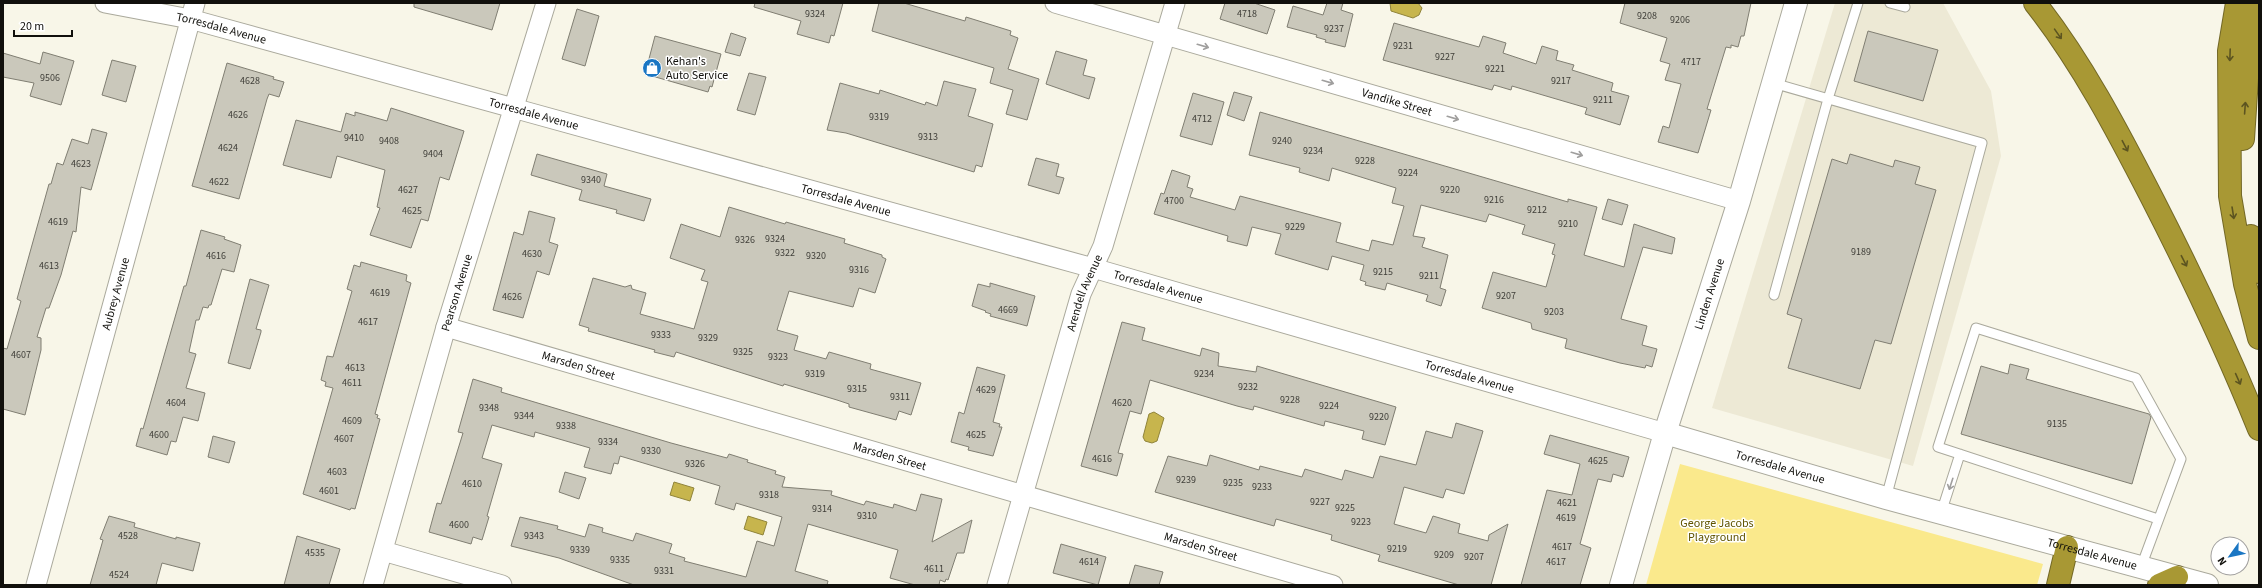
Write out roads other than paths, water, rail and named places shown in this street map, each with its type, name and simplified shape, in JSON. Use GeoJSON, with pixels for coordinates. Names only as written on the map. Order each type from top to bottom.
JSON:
{"type":"FeatureCollection","features":[{"type":"Feature","properties":{"kind":"highway"},"geometry":{"type":"LineString","coordinates":[[2035,3],[2075,60],[2115,126],[2196,283],[2259,429]]}},
{"type":"Feature","properties":{"kind":"highway"},"geometry":{"type":"LineString","coordinates":[[2246,11],[2249,48],[2243,129],[2243,186],[2259,272]]}},
{"type":"Feature","properties":{"kind":"highway"},"geometry":{"type":"LineString","coordinates":[[2246,11],[2230,51],[2230,196],[2245,284],[2259,338]]}},
{"type":"Feature","properties":{"kind":"highway"},"geometry":{"type":"LineString","coordinates":[[2058,585],[2067,547]]}},
{"type":"Feature","properties":{"kind":"street","name":"Torresdale Avenue"},"geometry":{"type":"LineString","coordinates":[[105,3],[192,11],[513,108],[1093,268],[1886,498],[2141,567],[2168,581],[2203,584]]}},
{"type":"Feature","properties":{"kind":"street","name":"Pearson Avenue"},"geometry":{"type":"LineString","coordinates":[[373,585],[446,327],[546,3]]}},
{"type":"Feature","properties":{"kind":"street","name":"Vandike Street"},"geometry":{"type":"LineString","coordinates":[[1055,3],[1739,201]]}},
{"type":"Feature","properties":{"kind":"street","name":"Arendell Avenue"},"geometry":{"type":"LineString","coordinates":[[997,585],[1081,294],[1103,246],[1175,3]]}},
{"type":"Feature","properties":{"kind":"street","name":"Linden Avenue"},"geometry":{"type":"LineString","coordinates":[[1622,585],[1666,433],[1739,201],[1796,3]]}},
{"type":"Feature","properties":{"kind":"street","name":"Aubrey Avenue"},"geometry":{"type":"LineString","coordinates":[[36,585],[192,11]]}},
{"type":"Feature","properties":{"kind":"street","name":"Marsden Street"},"geometry":{"type":"LineString","coordinates":[[446,327],[1333,585]]}},
{"type":"Feature","properties":{"kind":"street"},"geometry":{"type":"LineString","coordinates":[[383,551],[502,585]]}},
{"type":"Feature","properties":{"kind":"lane"},"geometry":{"type":"LineString","coordinates":[[1774,296],[1828,99],[1858,3]]}},
{"type":"Feature","properties":{"kind":"lane"},"geometry":{"type":"LineString","coordinates":[[1890,3],[1905,7]]}},
{"type":"Feature","properties":{"kind":"lane"},"geometry":{"type":"LineString","coordinates":[[1773,83],[1982,143],[1886,498]]}},
{"type":"Feature","properties":{"kind":"lane"},"geometry":{"type":"LineString","coordinates":[[2141,567],[2181,459],[2136,378],[1976,328],[1938,447],[2158,519]]}},
{"type":"Feature","properties":{"kind":"lane"},"geometry":{"type":"LineString","coordinates":[[1941,513],[1960,454]]}},
{"type":"Feature","properties":{"kind":"place","name":"Kehan's Auto Service"},"geometry":{"type":"Point","coordinates":[652,68]}},
{"type":"Feature","properties":{"kind":"park label","name":"George Jacobs Playground"},"geometry":{"type":"Point","coordinates":[1717,530]}}]}
